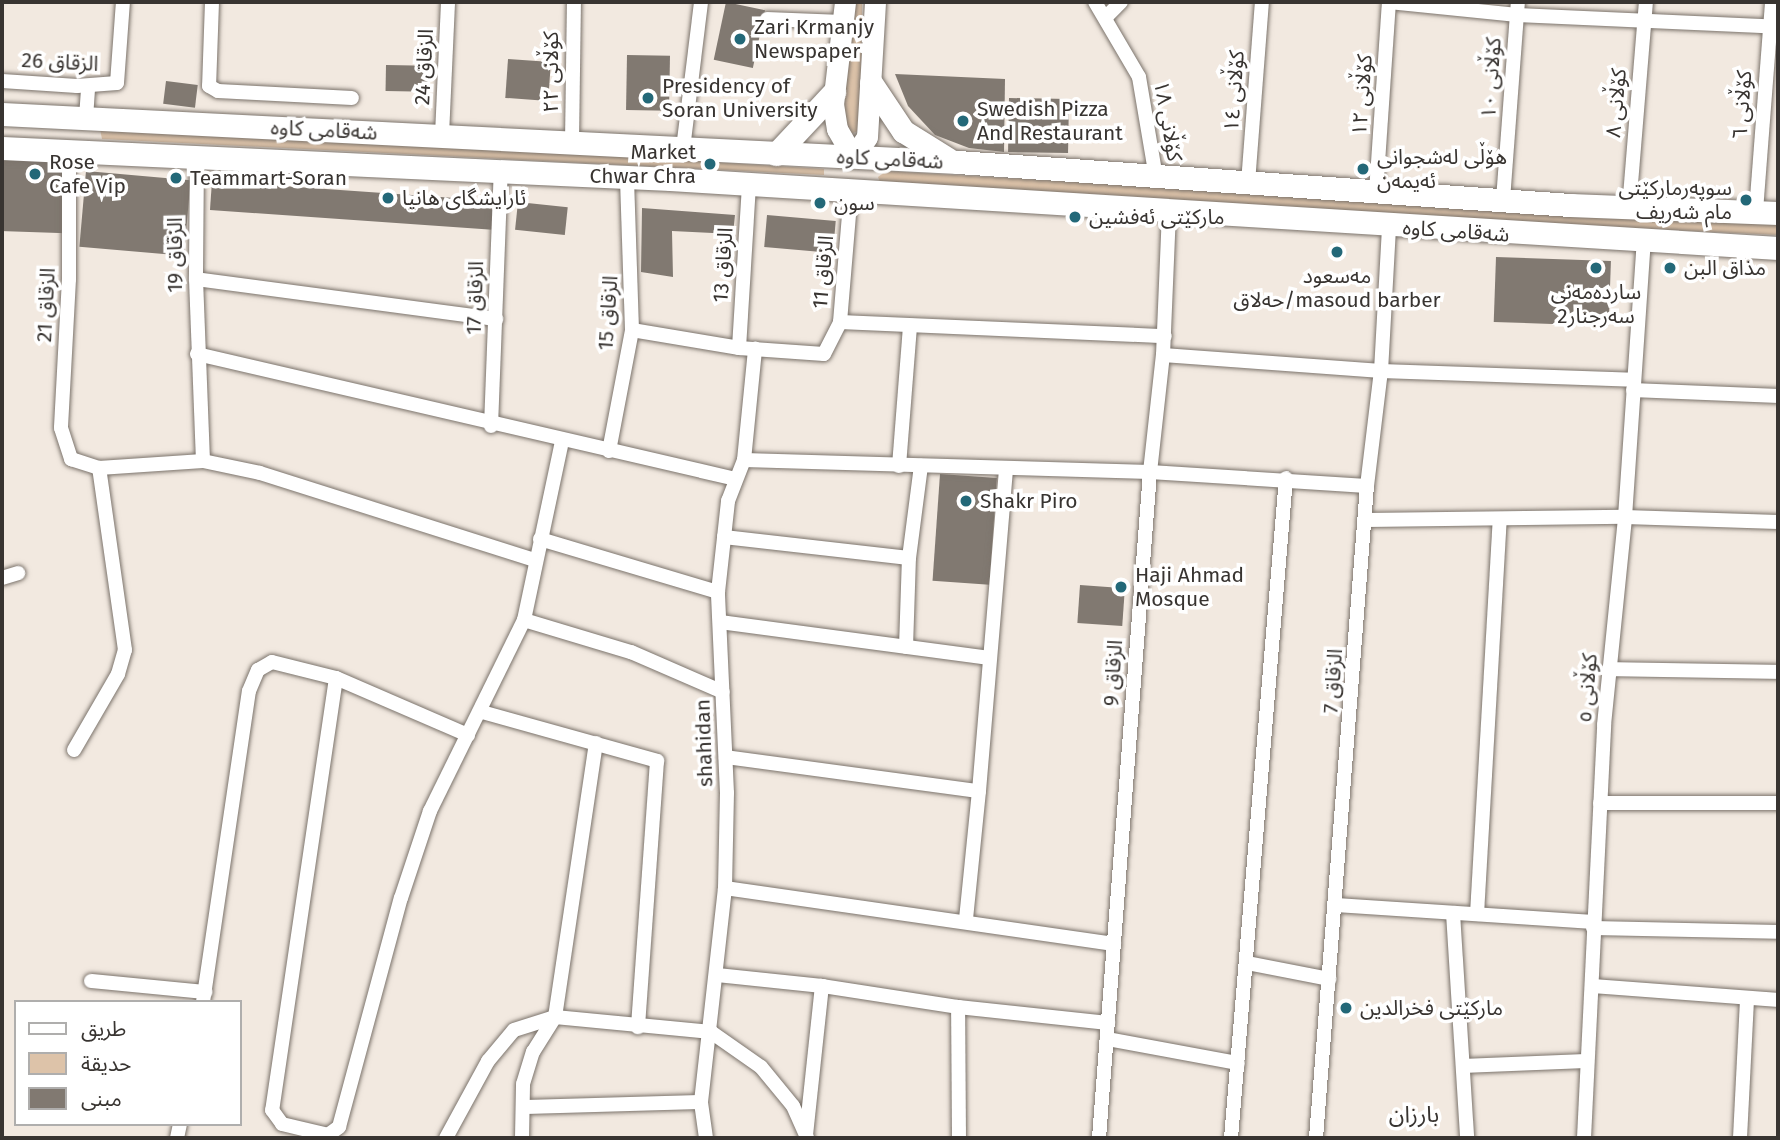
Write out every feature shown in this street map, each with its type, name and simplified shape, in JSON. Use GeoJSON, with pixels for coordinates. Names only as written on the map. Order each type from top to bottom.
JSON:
{"type":"FeatureCollection","features":[{"type":"Feature","properties":{"kind":"main road"},"geometry":{"type":"LineString","coordinates":[[853,157],[866,142],[875,2]]}},
{"type":"Feature","properties":{"kind":"main road"},"geometry":{"type":"LineString","coordinates":[[844,12],[834,92],[837,129],[853,157],[851,190]]}},
{"type":"Feature","properties":{"kind":"main road"},"geometry":{"type":"LineString","coordinates":[[871,83],[902,131],[925,148],[958,162]]}},
{"type":"Feature","properties":{"kind":"main road"},"geometry":{"type":"LineString","coordinates":[[776,154],[834,92]]}},
{"type":"Feature","properties":{"kind":"main road","name":"شەقامی کاوە"},"geometry":{"type":"LineString","coordinates":[[2,114],[958,162],[1629,208],[1767,212]]}},
{"type":"Feature","properties":{"kind":"main road"},"geometry":{"type":"LineString","coordinates":[[76,151],[85,118]]}},
{"type":"Feature","properties":{"kind":"main road","name":"شەقامی کاوە"},"geometry":{"type":"LineString","coordinates":[[2,148],[627,177],[1644,242],[1778,247]]}},
{"type":"Feature","properties":{"kind":"street","name":"الزقاق 26"},"geometry":{"type":"LineString","coordinates":[[2,80],[88,86],[117,83],[123,2]]}},
{"type":"Feature","properties":{"kind":"street"},"geometry":{"type":"LineString","coordinates":[[212,2],[209,86],[218,91],[352,98]]}},
{"type":"Feature","properties":{"kind":"street","name":"الزقاق 24"},"geometry":{"type":"LineString","coordinates":[[442,135],[449,2]]}},
{"type":"Feature","properties":{"kind":"street","name":"کۆڵانی ٢٢"},"geometry":{"type":"LineString","coordinates":[[572,142],[574,2]]}},
{"type":"Feature","properties":{"kind":"street"},"geometry":{"type":"LineString","coordinates":[[683,149],[701,2]]}},
{"type":"Feature","properties":{"kind":"street","name":"کۆڵانی ١٨"},"geometry":{"type":"LineString","coordinates":[[1095,2],[1139,77],[1156,177]]}},
{"type":"Feature","properties":{"kind":"street"},"geometry":{"type":"LineString","coordinates":[[1106,17],[1121,2]]}},
{"type":"Feature","properties":{"kind":"street","name":"کۆڵانی ١٤"},"geometry":{"type":"LineString","coordinates":[[1248,183],[1262,2]]}},
{"type":"Feature","properties":{"kind":"street"},"geometry":{"type":"LineString","coordinates":[[1390,2],[1518,8],[1644,21],[1774,27]]}},
{"type":"Feature","properties":{"kind":"street","name":"کۆڵانی ١٢"},"geometry":{"type":"LineString","coordinates":[[1376,192],[1390,2]]}},
{"type":"Feature","properties":{"kind":"street","name":"کۆڵانی ٨"},"geometry":{"type":"LineString","coordinates":[[1629,208],[1646,2]]}},
{"type":"Feature","properties":{"kind":"street","name":"کۆڵانی ٦"},"geometry":{"type":"LineString","coordinates":[[1767,212],[1774,27],[1772,2]]}},
{"type":"Feature","properties":{"kind":"street","name":"کۆڵانی ١٠"},"geometry":{"type":"LineString","coordinates":[[1503,200],[1518,8]]}},
{"type":"Feature","properties":{"kind":"street"},"geometry":{"type":"LineString","coordinates":[[767,19],[844,12]]}},
{"type":"Feature","properties":{"kind":"street"},"geometry":{"type":"LineString","coordinates":[[85,118],[88,86]]}},
{"type":"Feature","properties":{"kind":"street","name":"الزقاق 21"},"geometry":{"type":"LineString","coordinates":[[76,151],[61,428],[71,459],[99,468]]}},
{"type":"Feature","properties":{"kind":"street","name":"الزقاق 19"},"geometry":{"type":"LineString","coordinates":[[197,157],[197,354],[203,461]]}},
{"type":"Feature","properties":{"kind":"street","name":"الزقاق 17"},"geometry":{"type":"LineString","coordinates":[[491,426],[501,172]]}},
{"type":"Feature","properties":{"kind":"street","name":"الزقاق 15"},"geometry":{"type":"LineString","coordinates":[[609,451],[632,330],[627,177]]}},
{"type":"Feature","properties":{"kind":"street","name":"الزقاق 13"},"geometry":{"type":"LineString","coordinates":[[739,348],[749,184]]}},
{"type":"Feature","properties":{"kind":"street","name":"الزقاق 11"},"geometry":{"type":"LineString","coordinates":[[755,349],[824,354],[839,322],[851,190]]}},
{"type":"Feature","properties":{"kind":"street","name":"الزقاق 9"},"geometry":{"type":"LineString","coordinates":[[1099,1138],[1150,472],[1165,336],[1169,211]]}},
{"type":"Feature","properties":{"kind":"street","name":"الزقاق 7"},"geometry":{"type":"LineString","coordinates":[[1316,1138],[1367,486],[1381,371],[1389,226]]}},
{"type":"Feature","properties":{"kind":"street","name":"کۆڵانی ٥"},"geometry":{"type":"LineString","coordinates":[[1584,1138],[1585,1061],[1593,986],[1593,925],[1600,803],[1609,669],[1625,517],[1644,242]]}},
{"type":"Feature","properties":{"kind":"street"},"geometry":{"type":"LineString","coordinates":[[196,279],[495,319]]}},
{"type":"Feature","properties":{"kind":"street"},"geometry":{"type":"LineString","coordinates":[[839,322],[1165,336]]}},
{"type":"Feature","properties":{"kind":"street"},"geometry":{"type":"LineString","coordinates":[[899,466],[910,325]]}},
{"type":"Feature","properties":{"kind":"street"},"geometry":{"type":"LineString","coordinates":[[632,330],[755,349]]}},
{"type":"Feature","properties":{"kind":"street","name":"shahidan"},"geometry":{"type":"LineString","coordinates":[[706,1138],[701,1102],[711,1032],[725,888],[726,757],[718,593],[728,501],[744,460],[755,349]]}},
{"type":"Feature","properties":{"kind":"street"},"geometry":{"type":"LineString","coordinates":[[197,354],[491,426],[736,479]]}},
{"type":"Feature","properties":{"kind":"street"},"geometry":{"type":"LineString","coordinates":[[1163,355],[1778,396]]}},
{"type":"Feature","properties":{"kind":"street"},"geometry":{"type":"LineString","coordinates":[[336,678],[272,1110],[282,1124],[328,1135],[339,1127],[401,898],[430,811],[482,712],[524,620],[562,441]]}},
{"type":"Feature","properties":{"kind":"street"},"geometry":{"type":"LineString","coordinates":[[744,460],[1006,470],[1150,472],[1286,478],[1367,486]]}},
{"type":"Feature","properties":{"kind":"street"},"geometry":{"type":"LineString","coordinates":[[74,750],[118,674],[125,650],[99,468],[203,461],[260,473],[535,561]]}},
{"type":"Feature","properties":{"kind":"street"},"geometry":{"type":"LineString","coordinates":[[906,647],[909,558],[921,466]]}},
{"type":"Feature","properties":{"kind":"street"},"geometry":{"type":"LineString","coordinates":[[966,920],[1006,470]]}},
{"type":"Feature","properties":{"kind":"street"},"geometry":{"type":"LineString","coordinates":[[1231,1138],[1286,478]]}},
{"type":"Feature","properties":{"kind":"street"},"geometry":{"type":"LineString","coordinates":[[1366,520],[1625,517],[1778,522]]}},
{"type":"Feature","properties":{"kind":"street"},"geometry":{"type":"LineString","coordinates":[[1477,914],[1500,520]]}},
{"type":"Feature","properties":{"kind":"street"},"geometry":{"type":"LineString","coordinates":[[724,537],[909,558]]}},
{"type":"Feature","properties":{"kind":"street"},"geometry":{"type":"LineString","coordinates":[[540,539],[718,593]]}},
{"type":"Feature","properties":{"kind":"street"},"geometry":{"type":"LineString","coordinates":[[2,578],[18,573]]}},
{"type":"Feature","properties":{"kind":"street"},"geometry":{"type":"LineString","coordinates":[[524,620],[631,652],[723,692]]}},
{"type":"Feature","properties":{"kind":"street"},"geometry":{"type":"LineString","coordinates":[[720,622],[990,658]]}},
{"type":"Feature","properties":{"kind":"street"},"geometry":{"type":"LineString","coordinates":[[91,981],[204,997],[249,691],[258,670],[272,662],[336,678],[468,735]]}},
{"type":"Feature","properties":{"kind":"street"},"geometry":{"type":"LineString","coordinates":[[1609,669],[1778,673]]}},
{"type":"Feature","properties":{"kind":"street"},"geometry":{"type":"LineString","coordinates":[[482,712],[657,761],[638,1027]]}},
{"type":"Feature","properties":{"kind":"street"},"geometry":{"type":"LineString","coordinates":[[522,1138],[523,1084],[533,1052],[555,1017],[596,743]]}},
{"type":"Feature","properties":{"kind":"street"},"geometry":{"type":"LineString","coordinates":[[726,757],[979,791]]}},
{"type":"Feature","properties":{"kind":"street"},"geometry":{"type":"LineString","coordinates":[[1600,803],[1778,803]]}},
{"type":"Feature","properties":{"kind":"street"},"geometry":{"type":"LineString","coordinates":[[725,888],[966,920],[1114,944]]}},
{"type":"Feature","properties":{"kind":"street"},"geometry":{"type":"LineString","coordinates":[[1336,905],[1593,925],[1778,932]]}},
{"type":"Feature","properties":{"kind":"street"},"geometry":{"type":"LineString","coordinates":[[1453,913],[1467,1138]]}},
{"type":"Feature","properties":{"kind":"street"},"geometry":{"type":"LineString","coordinates":[[1247,963],[1329,979]]}},
{"type":"Feature","properties":{"kind":"street"},"geometry":{"type":"LineString","coordinates":[[717,975],[822,986],[958,1007],[1108,1023]]}},
{"type":"Feature","properties":{"kind":"street"},"geometry":{"type":"LineString","coordinates":[[807,1137],[822,986]]}},
{"type":"Feature","properties":{"kind":"street"},"geometry":{"type":"LineString","coordinates":[[1593,986],[1778,1000]]}},
{"type":"Feature","properties":{"kind":"street"},"geometry":{"type":"LineString","coordinates":[[1740,1138],[1747,998]]}},
{"type":"Feature","properties":{"kind":"street"},"geometry":{"type":"LineString","coordinates":[[958,1007],[959,1138]]}},
{"type":"Feature","properties":{"kind":"street"},"geometry":{"type":"LineString","coordinates":[[446,1138],[488,1062],[514,1030],[555,1017],[711,1032],[761,1067],[793,1106],[807,1137]]}},
{"type":"Feature","properties":{"kind":"street"},"geometry":{"type":"LineString","coordinates":[[1107,1039],[1238,1063]]}},
{"type":"Feature","properties":{"kind":"street"},"geometry":{"type":"LineString","coordinates":[[1463,1066],[1585,1061]]}},
{"type":"Feature","properties":{"kind":"street"},"geometry":{"type":"LineString","coordinates":[[524,1107],[701,1102]]}},
{"type":"Feature","properties":{"kind":"green space"},"geometry":{"type":"Polygon","coordinates":[[[856,2],[862,2],[861,130],[850,134],[842,121],[856,2]]]}},
{"type":"Feature","properties":{"kind":"green space"},"geometry":{"type":"Polygon","coordinates":[[[100,129],[824,169],[824,175],[102,139],[100,129]]]}},
{"type":"Feature","properties":{"kind":"green space"},"geometry":{"type":"Polygon","coordinates":[[[886,171],[1778,223],[1778,235],[1480,221],[880,182],[878,177],[886,171]]]}},
{"type":"Feature","properties":{"kind":"building","name":"Zari Krmanjy Newspaper"},"geometry":{"type":"Polygon","coordinates":[[[726,2],[765,10],[753,68],[714,60],[726,2]]]}},
{"type":"Feature","properties":{"kind":"building"},"geometry":{"type":"Polygon","coordinates":[[[627,55],[670,56],[669,111],[626,110],[627,55]]]}},
{"type":"Feature","properties":{"kind":"building"},"geometry":{"type":"Polygon","coordinates":[[[508,59],[551,62],[548,101],[505,98],[508,59]]]}},
{"type":"Feature","properties":{"kind":"building"},"geometry":{"type":"Polygon","coordinates":[[[386,65],[428,66],[428,92],[386,91],[386,65]]]}},
{"type":"Feature","properties":{"kind":"building","name":"Swedish Pizza And Restaurant"},"geometry":{"type":"Polygon","coordinates":[[[895,74],[1005,79],[1004,152],[969,148],[935,135],[908,106],[895,74]]]}},
{"type":"Feature","properties":{"kind":"building"},"geometry":{"type":"Polygon","coordinates":[[[166,81],[198,85],[195,108],[163,104],[166,81]]]}},
{"type":"Feature","properties":{"kind":"building"},"geometry":{"type":"Polygon","coordinates":[[[1009,98],[1069,99],[1068,153],[1008,152],[1009,98]]]}},
{"type":"Feature","properties":{"kind":"building","name":"Rose Cafe Vip"},"geometry":{"type":"Polygon","coordinates":[[[2,149],[69,151],[66,233],[2,231],[2,149]]]}},
{"type":"Feature","properties":{"kind":"building"},"geometry":{"type":"Polygon","coordinates":[[[86,171],[191,180],[184,256],[79,247],[86,171]]]}},
{"type":"Feature","properties":{"kind":"building"},"geometry":{"type":"Polygon","coordinates":[[[212,181],[494,201],[492,230],[210,210],[212,181]]]}},
{"type":"Feature","properties":{"kind":"building"},"geometry":{"type":"Polygon","coordinates":[[[518,202],[568,207],[565,235],[515,230],[518,202]]]}},
{"type":"Feature","properties":{"kind":"building"},"geometry":{"type":"Polygon","coordinates":[[[642,208],[735,215],[733,234],[672,231],[673,277],[641,272],[642,208]]]}},
{"type":"Feature","properties":{"kind":"building"},"geometry":{"type":"Polygon","coordinates":[[[767,215],[836,221],[833,253],[764,247],[767,215]]]}},
{"type":"Feature","properties":{"kind":"building"},"geometry":{"type":"Polygon","coordinates":[[[1496,257],[1611,261],[1609,326],[1494,322],[1496,257]]]}},
{"type":"Feature","properties":{"kind":"building"},"geometry":{"type":"Polygon","coordinates":[[[940,474],[997,478],[989,585],[933,581],[940,474]]]}},
{"type":"Feature","properties":{"kind":"building"},"geometry":{"type":"Polygon","coordinates":[[[1080,585],[1125,588],[1122,626],[1077,623],[1080,585]]]}},
{"type":"Feature","properties":{"kind":"place","name":"Zari Krmanjy Newspaper"},"geometry":{"type":"Point","coordinates":[740,39]}},
{"type":"Feature","properties":{"kind":"place","name":"Presidency of Soran University"},"geometry":{"type":"Point","coordinates":[648,98]}},
{"type":"Feature","properties":{"kind":"place","name":"Swedish Pizza And Restaurant"},"geometry":{"type":"Point","coordinates":[963,121]}},
{"type":"Feature","properties":{"kind":"place","name":"Market Chwar Chra"},"geometry":{"type":"Point","coordinates":[710,164]}},
{"type":"Feature","properties":{"kind":"place","name":"هۆڵی لەشجوانی ئەیمەن"},"geometry":{"type":"Point","coordinates":[1363,169]}},
{"type":"Feature","properties":{"kind":"place","name":"Rose Cafe Vip"},"geometry":{"type":"Point","coordinates":[35,174]}},
{"type":"Feature","properties":{"kind":"place","name":"Teammart-Soran"},"geometry":{"type":"Point","coordinates":[176,178]}},
{"type":"Feature","properties":{"kind":"place","name":"ئارایشگای هانیا"},"geometry":{"type":"Point","coordinates":[388,198]}},
{"type":"Feature","properties":{"kind":"place","name":"سوپەرمارکێتی مام شەریف"},"geometry":{"type":"Point","coordinates":[1746,200]}},
{"type":"Feature","properties":{"kind":"place","name":"سون"},"geometry":{"type":"Point","coordinates":[820,203]}},
{"type":"Feature","properties":{"kind":"place","name":"مارکێتی ئەفشین"},"geometry":{"type":"Point","coordinates":[1075,217]}},
{"type":"Feature","properties":{"kind":"place","name":"مەسعود حەلاق/masoud barber"},"geometry":{"type":"Point","coordinates":[1337,252]}},
{"type":"Feature","properties":{"kind":"place","name":"ساردەمەنی سەرجنار2"},"geometry":{"type":"Point","coordinates":[1596,268]}},
{"type":"Feature","properties":{"kind":"place","name":"مذاق البن"},"geometry":{"type":"Point","coordinates":[1670,268]}},
{"type":"Feature","properties":{"kind":"place","name":"Shakr Piro"},"geometry":{"type":"Point","coordinates":[966,501]}},
{"type":"Feature","properties":{"kind":"place","name":"Haji Ahmad Mosque"},"geometry":{"type":"Point","coordinates":[1121,587]}},
{"type":"Feature","properties":{"kind":"place","name":"مارکێتی فخرالدین"},"geometry":{"type":"Point","coordinates":[1346,1008]}},
{"type":"Feature","properties":{"kind":"district","name":"بارزان"},"geometry":{"type":"Point","coordinates":[1414,1114]}}]}
